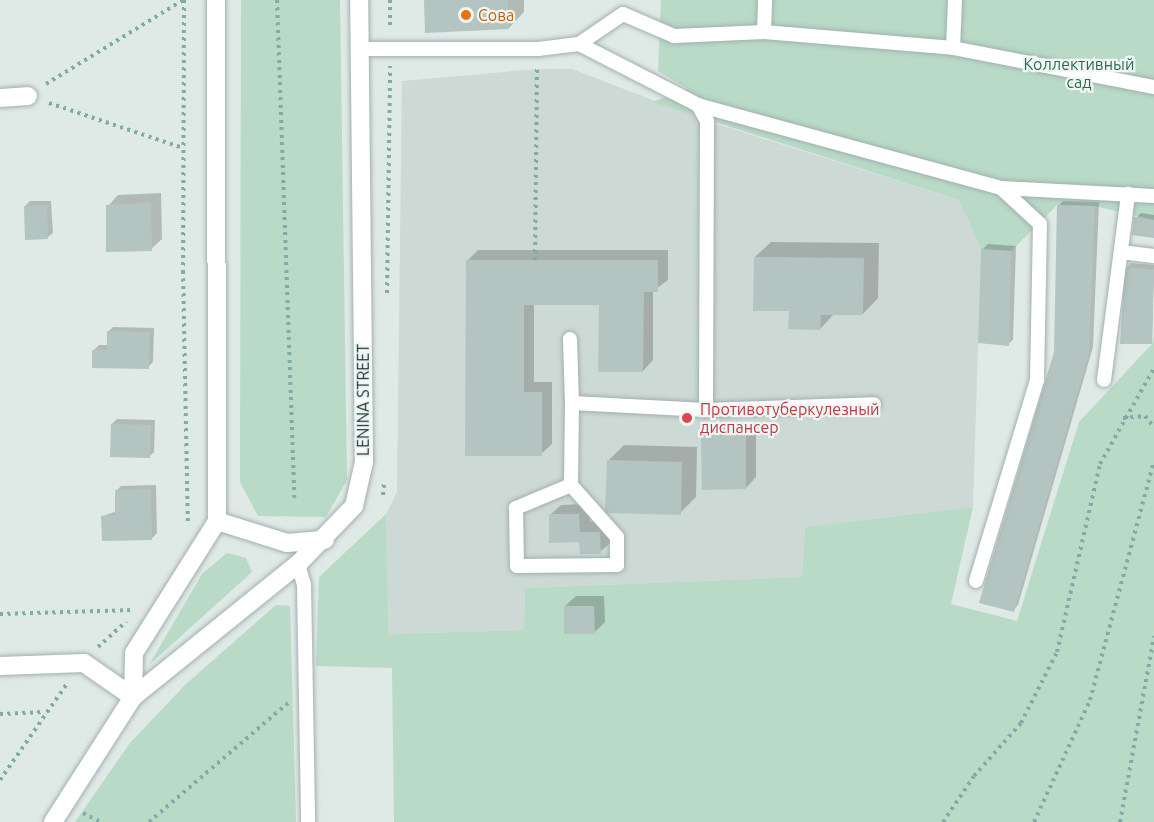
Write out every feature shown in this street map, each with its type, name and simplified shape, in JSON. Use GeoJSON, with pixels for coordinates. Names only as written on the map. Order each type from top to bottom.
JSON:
{"type":"FeatureCollection","features":[{"type":"Feature","properties":{"kind":"main road"},"geometry":{"type":"LineString","coordinates":[[133,697],[134,653],[217,521],[216,0]]}},
{"type":"Feature","properties":{"kind":"main road","name":"LENINA STREET"},"geometry":{"type":"LineString","coordinates":[[53,822],[133,697],[298,564],[325,540],[354,506],[364,462],[359,0]]}},
{"type":"Feature","properties":{"kind":"main road"},"geometry":{"type":"LineString","coordinates":[[0,98],[28,96]]}},
{"type":"Feature","properties":{"kind":"main road"},"geometry":{"type":"LineString","coordinates":[[217,521],[287,543],[325,540]]}},
{"type":"Feature","properties":{"kind":"main road"},"geometry":{"type":"LineString","coordinates":[[0,666],[84,663],[133,697]]}},
{"type":"Feature","properties":{"kind":"lane"},"geometry":{"type":"LineString","coordinates":[[764,32],[765,0]]}},
{"type":"Feature","properties":{"kind":"lane"},"geometry":{"type":"LineString","coordinates":[[953,48],[955,0]]}},
{"type":"Feature","properties":{"kind":"lane"},"geometry":{"type":"LineString","coordinates":[[360,49],[538,49],[579,44],[623,14],[674,36],[764,32],[953,48],[1154,87]]}},
{"type":"Feature","properties":{"kind":"lane"},"geometry":{"type":"LineString","coordinates":[[579,44],[698,105],[1001,188],[1154,196]]}},
{"type":"Feature","properties":{"kind":"lane"},"geometry":{"type":"LineString","coordinates":[[698,105],[707,121],[706,410]]}},
{"type":"Feature","properties":{"kind":"lane"},"geometry":{"type":"LineString","coordinates":[[976,581],[1037,380],[1040,224],[1001,188]]}},
{"type":"Feature","properties":{"kind":"lane"},"geometry":{"type":"LineString","coordinates":[[1104,380],[1128,194]]}},
{"type":"Feature","properties":{"kind":"lane"},"geometry":{"type":"LineString","coordinates":[[1121,252],[1154,256]]}},
{"type":"Feature","properties":{"kind":"lane"},"geometry":{"type":"LineString","coordinates":[[570,339],[572,485],[617,537],[617,565],[517,566],[516,508],[572,485]]}},
{"type":"Feature","properties":{"kind":"lane"},"geometry":{"type":"LineString","coordinates":[[572,403],[706,410],[874,404]]}},
{"type":"Feature","properties":{"kind":"lane"},"geometry":{"type":"LineString","coordinates":[[298,564],[304,585],[308,686],[308,822]]}},
{"type":"Feature","properties":{"kind":"path"},"geometry":{"type":"LineString","coordinates":[[28,96],[183,0]]}},
{"type":"Feature","properties":{"kind":"path"},"geometry":{"type":"LineString","coordinates":[[183,0],[188,530]]}},
{"type":"Feature","properties":{"kind":"path"},"geometry":{"type":"LineString","coordinates":[[277,0],[294,498]]}},
{"type":"Feature","properties":{"kind":"path"},"geometry":{"type":"LineString","coordinates":[[387,296],[390,0]]}},
{"type":"Feature","properties":{"kind":"path"},"geometry":{"type":"LineString","coordinates":[[535,260],[538,49]]}},
{"type":"Feature","properties":{"kind":"path"},"geometry":{"type":"LineString","coordinates":[[28,96],[183,148]]}},
{"type":"Feature","properties":{"kind":"path"},"geometry":{"type":"LineString","coordinates":[[943,822],[974,776],[1022,723],[1057,652],[1100,464],[1123,418],[1154,368]]}},
{"type":"Feature","properties":{"kind":"path"},"geometry":{"type":"LineString","coordinates":[[1123,418],[1145,416],[1154,427]]}},
{"type":"Feature","properties":{"kind":"path"},"geometry":{"type":"LineString","coordinates":[[1035,822],[1089,700],[1154,461]]}},
{"type":"Feature","properties":{"kind":"path"},"geometry":{"type":"LineString","coordinates":[[383,495],[384,471]]}},
{"type":"Feature","properties":{"kind":"path"},"geometry":{"type":"LineString","coordinates":[[0,615],[139,610],[84,663],[44,712],[0,780]]}},
{"type":"Feature","properties":{"kind":"path"},"geometry":{"type":"LineString","coordinates":[[1120,822],[1154,636]]}},
{"type":"Feature","properties":{"kind":"path"},"geometry":{"type":"LineString","coordinates":[[149,822],[308,686]]}},
{"type":"Feature","properties":{"kind":"path"},"geometry":{"type":"LineString","coordinates":[[0,714],[44,712]]}},
{"type":"Feature","properties":{"kind":"shaded area","name":"Противотуберкулезный диспансер"},"geometry":{"type":"Polygon","coordinates":[[[537,69],[572,69],[707,121],[959,200],[981,249],[973,507],[805,527],[802,577],[525,588],[524,630],[387,634],[386,514],[397,492],[402,81],[537,69]]]}},
{"type":"Feature","properties":{"kind":"green space"},"geometry":{"type":"Polygon","coordinates":[[[241,0],[340,0],[347,480],[326,517],[258,516],[240,482],[241,0]]]}},
{"type":"Feature","properties":{"kind":"green space","name":"Коллективный сад"},"geometry":{"type":"Polygon","coordinates":[[[661,0],[1154,0],[1154,220],[1095,206],[1057,205],[1011,251],[981,249],[959,200],[652,102],[688,89],[658,71],[661,0]]]}},
{"type":"Feature","properties":{"kind":"green space"},"geometry":{"type":"Polygon","coordinates":[[[1154,335],[1154,822],[394,822],[392,668],[316,666],[319,577],[386,514],[388,634],[524,630],[525,588],[802,577],[805,527],[973,507],[951,604],[1017,621],[1079,422],[1152,344],[1154,335]]]}},
{"type":"Feature","properties":{"kind":"green space"},"geometry":{"type":"Polygon","coordinates":[[[227,553],[246,558],[252,572],[149,665],[202,574],[227,553]]]}},
{"type":"Feature","properties":{"kind":"green space"},"geometry":{"type":"Polygon","coordinates":[[[276,605],[290,606],[296,822],[75,822],[130,743],[186,684],[276,605]]]}},
{"type":"Feature","properties":{"kind":"building","name":"Сова"},"geometry":{"type":"Polygon","coordinates":[[[424,0],[508,0],[509,29],[425,33],[424,0]]]}},
{"type":"Feature","properties":{"kind":"building"},"geometry":{"type":"Polygon","coordinates":[[[151,203],[152,251],[106,252],[106,205],[151,203]]]}},
{"type":"Feature","properties":{"kind":"building"},"geometry":{"type":"Polygon","coordinates":[[[47,205],[48,239],[25,240],[24,206],[47,205]]]}},
{"type":"Feature","properties":{"kind":"building"},"geometry":{"type":"Polygon","coordinates":[[[1057,205],[1095,206],[1089,353],[1014,612],[979,603],[1054,352],[1057,205]]]}},
{"type":"Feature","properties":{"kind":"building"},"geometry":{"type":"Polygon","coordinates":[[[1134,217],[1154,220],[1154,238],[1132,235],[1134,217]]]}},
{"type":"Feature","properties":{"kind":"building"},"geometry":{"type":"Polygon","coordinates":[[[981,249],[1011,251],[1009,346],[978,343],[981,249]]]}},
{"type":"Feature","properties":{"kind":"building"},"geometry":{"type":"Polygon","coordinates":[[[754,257],[864,258],[863,315],[821,315],[820,330],[788,329],[789,311],[753,311],[754,257]]]}},
{"type":"Feature","properties":{"kind":"building"},"geometry":{"type":"Polygon","coordinates":[[[466,260],[658,260],[658,292],[644,292],[643,372],[598,372],[599,305],[524,305],[524,392],[542,392],[542,456],[465,456],[466,260]]]}},
{"type":"Feature","properties":{"kind":"building"},"geometry":{"type":"Polygon","coordinates":[[[1125,267],[1154,270],[1152,344],[1120,344],[1125,267]]]}},
{"type":"Feature","properties":{"kind":"building"},"geometry":{"type":"Polygon","coordinates":[[[107,331],[150,332],[149,369],[92,368],[92,350],[107,350],[107,331]]]}},
{"type":"Feature","properties":{"kind":"building"},"geometry":{"type":"Polygon","coordinates":[[[111,424],[151,425],[150,458],[110,457],[111,424]]]}},
{"type":"Feature","properties":{"kind":"building"},"geometry":{"type":"Polygon","coordinates":[[[746,435],[746,489],[702,490],[701,436],[746,435]]]}},
{"type":"Feature","properties":{"kind":"building"},"geometry":{"type":"Polygon","coordinates":[[[607,460],[682,462],[681,515],[605,513],[607,460]]]}},
{"type":"Feature","properties":{"kind":"building"},"geometry":{"type":"Polygon","coordinates":[[[151,489],[152,540],[102,541],[101,516],[115,515],[115,490],[151,489]]]}},
{"type":"Feature","properties":{"kind":"building"},"geometry":{"type":"Polygon","coordinates":[[[549,514],[579,514],[580,532],[600,532],[601,554],[580,554],[579,542],[549,543],[549,514]]]}},
{"type":"Feature","properties":{"kind":"building"},"geometry":{"type":"Polygon","coordinates":[[[564,606],[594,606],[595,634],[564,634],[564,606]]]}},
{"type":"Feature","properties":{"kind":"place","name":"Сова"},"geometry":{"type":"Point","coordinates":[466,15]}},
{"type":"Feature","properties":{"kind":"place","name":"Противотуберкулезный диспансер"},"geometry":{"type":"Point","coordinates":[687,418]}}]}
